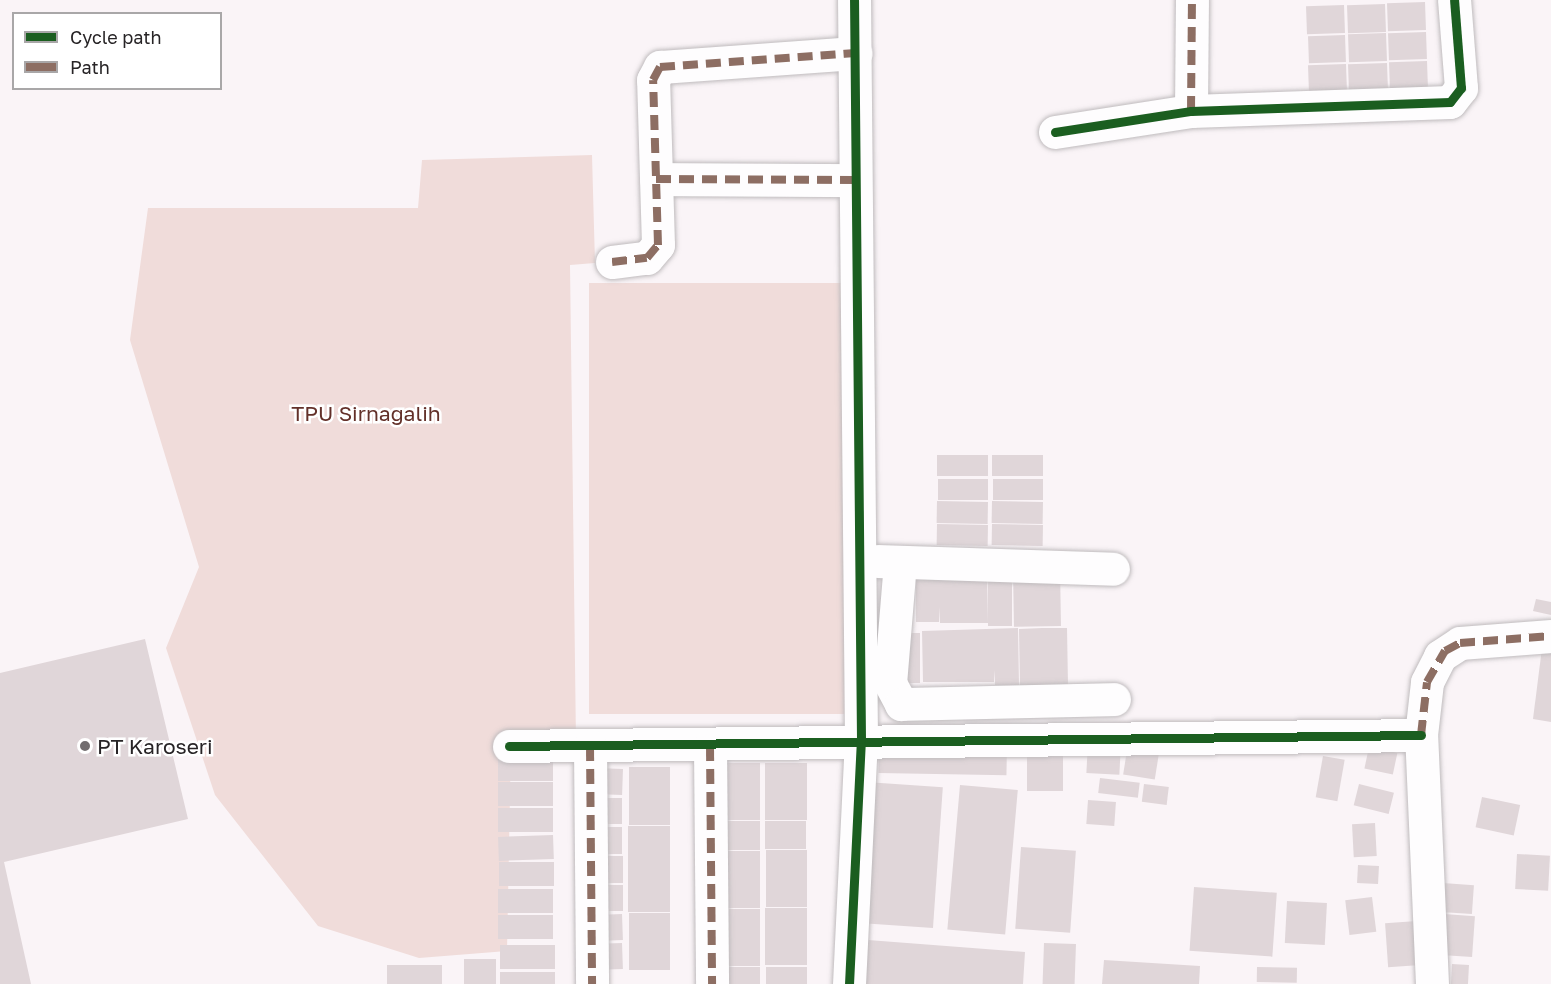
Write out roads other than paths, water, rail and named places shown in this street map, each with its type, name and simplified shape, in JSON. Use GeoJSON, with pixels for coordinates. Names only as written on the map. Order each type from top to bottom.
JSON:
{"type":"FeatureCollection","features":[{"type":"Feature","properties":{"kind":"street"},"geometry":{"type":"LineString","coordinates":[[849,984],[861,739],[854,0]]}},
{"type":"Feature","properties":{"kind":"street"},"geometry":{"type":"LineString","coordinates":[[1191,111],[1192,0]]}},
{"type":"Feature","properties":{"kind":"street"},"geometry":{"type":"LineString","coordinates":[[1055,132],[1191,111],[1450,102],[1461,88],[1454,0]]}},
{"type":"Feature","properties":{"kind":"street"},"geometry":{"type":"LineString","coordinates":[[612,262],[647,258],[657,249],[653,80],[660,67],[855,53]]}},
{"type":"Feature","properties":{"kind":"street"},"geometry":{"type":"LineString","coordinates":[[656,179],[855,180]]}},
{"type":"Feature","properties":{"kind":"street"},"geometry":{"type":"LineString","coordinates":[[858,560],[1113,569]]}},
{"type":"Feature","properties":{"kind":"street"},"geometry":{"type":"LineString","coordinates":[[900,562],[890,683],[901,704],[1114,699]]}},
{"type":"Feature","properties":{"kind":"street"},"geometry":{"type":"LineString","coordinates":[[1432,984],[1421,735],[1427,682],[1445,651],[1460,643],[1551,636]]}},
{"type":"Feature","properties":{"kind":"street"},"geometry":{"type":"LineString","coordinates":[[509,746],[710,746],[861,739],[1421,735]]}},
{"type":"Feature","properties":{"kind":"street"},"geometry":{"type":"LineString","coordinates":[[590,746],[592,984]]}},
{"type":"Feature","properties":{"kind":"street"},"geometry":{"type":"LineString","coordinates":[[710,746],[712,984]]}},
{"type":"Feature","properties":{"kind":"place","name":"PT Karoseri"},"geometry":{"type":"Point","coordinates":[85,746]}},
{"type":"Feature","properties":{"kind":"park label","name":"TPU Sirnagalih"},"geometry":{"type":"Point","coordinates":[366,413]}}]}
